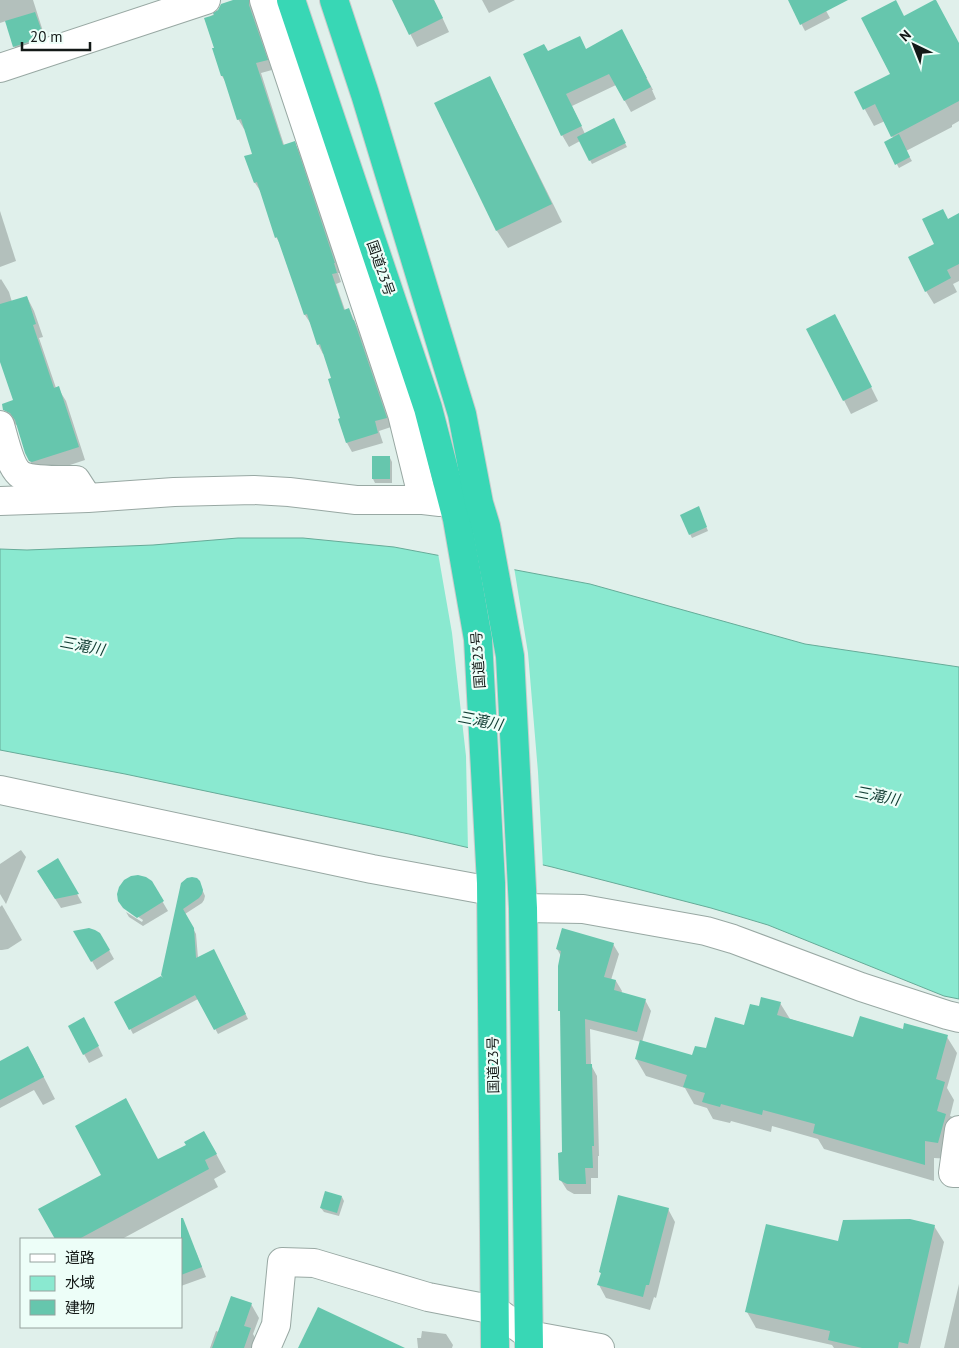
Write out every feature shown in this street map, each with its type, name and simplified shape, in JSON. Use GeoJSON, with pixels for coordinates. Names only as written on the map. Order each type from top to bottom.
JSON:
{"type":"FeatureCollection","features":[{"type":"Feature","properties":{"kind":"highway","name":"国道23号"},"geometry":{"type":"LineString","coordinates":[[291,0],[428,408],[455,511],[478,639],[491,887],[495,1348]]}},
{"type":"Feature","properties":{"kind":"highway","name":"国道23号"},"geometry":{"type":"LineString","coordinates":[[334,0],[365,94],[462,414],[479,503],[486,526],[510,656],[523,899],[530,1342]]}},
{"type":"Feature","properties":{"kind":"street"},"geometry":{"type":"LineString","coordinates":[[0,68],[206,0]]}},
{"type":"Feature","properties":{"kind":"street"},"geometry":{"type":"LineString","coordinates":[[264,0],[402,414],[423,500]]}},
{"type":"Feature","properties":{"kind":"street"},"geometry":{"type":"LineString","coordinates":[[0,425],[14,468],[21,475],[34,479],[76,480],[88,498]]}},
{"type":"Feature","properties":{"kind":"street"},"geometry":{"type":"LineString","coordinates":[[0,501],[254,490],[356,500],[423,500],[455,511]]}},
{"type":"Feature","properties":{"kind":"street"},"geometry":{"type":"LineString","coordinates":[[0,790],[372,869],[491,887]]}},
{"type":"Feature","properties":{"kind":"street"},"geometry":{"type":"LineString","coordinates":[[523,899],[706,931],[733,939],[861,987],[959,1018]]}},
{"type":"Feature","properties":{"kind":"street"},"geometry":{"type":"LineString","coordinates":[[959,1130],[953,1173],[959,1172]]}},
{"type":"Feature","properties":{"kind":"street"},"geometry":{"type":"LineString","coordinates":[[266,1348],[276,1325],[282,1262],[314,1263],[428,1297],[495,1310],[530,1342],[600,1348]]}},
{"type":"Feature","properties":{"kind":"water","name":"三滝川"},"geometry":{"type":"Polygon","coordinates":[[[238,538],[303,538],[394,547],[590,584],[805,644],[959,667],[959,999],[944,996],[768,925],[711,908],[552,867],[409,834],[125,774],[0,750],[0,549],[27,550],[153,545],[238,538]]]}},
{"type":"Feature","properties":{"kind":"pier"},"geometry":{"type":"Polygon","coordinates":[[[438,553],[514,567],[528,653],[538,772],[543,868],[468,851],[466,756],[452,633],[438,553]]]}},
{"type":"Feature","properties":{"kind":"building"},"geometry":{"type":"Polygon","coordinates":[[[233,0],[249,0],[249,5],[268,60],[256,63],[283,145],[295,141],[335,263],[337,273],[332,274],[344,310],[349,308],[354,320],[387,418],[375,421],[378,433],[346,443],[328,379],[331,378],[320,344],[317,345],[307,314],[304,315],[277,237],[275,238],[257,182],[254,183],[244,156],[252,154],[241,119],[237,120],[223,76],[221,76],[204,18],[214,15],[213,13],[218,10],[221,4],[233,0]]]}},
{"type":"Feature","properties":{"kind":"building"},"geometry":{"type":"Polygon","coordinates":[[[392,0],[434,0],[443,18],[409,35],[392,0]]]}},
{"type":"Feature","properties":{"kind":"building"},"geometry":{"type":"Polygon","coordinates":[[[788,0],[848,0],[800,25],[788,0]]]}},
{"type":"Feature","properties":{"kind":"building"},"geometry":{"type":"Polygon","coordinates":[[[896,0],[904,16],[936,0],[959,43],[959,101],[891,137],[875,104],[863,110],[854,92],[890,74],[861,18],[896,0]]]}},
{"type":"Feature","properties":{"kind":"building"},"geometry":{"type":"Polygon","coordinates":[[[35,12],[44,37],[13,47],[5,21],[35,12]]]}},
{"type":"Feature","properties":{"kind":"building"},"geometry":{"type":"Polygon","coordinates":[[[622,29],[651,87],[624,101],[609,74],[566,94],[582,126],[561,136],[523,54],[544,44],[548,51],[580,36],[586,49],[622,29]]]}},
{"type":"Feature","properties":{"kind":"building"},"geometry":{"type":"Polygon","coordinates":[[[490,76],[552,204],[496,231],[434,103],[490,76]]]}},
{"type":"Feature","properties":{"kind":"building"},"geometry":{"type":"Polygon","coordinates":[[[614,118],[626,143],[589,161],[577,137],[614,118]]]}},
{"type":"Feature","properties":{"kind":"building"},"geometry":{"type":"Polygon","coordinates":[[[899,134],[910,157],[895,165],[884,142],[899,134]]]}},
{"type":"Feature","properties":{"kind":"building"},"geometry":{"type":"Polygon","coordinates":[[[943,209],[948,219],[959,213],[959,264],[947,270],[951,278],[925,292],[908,257],[934,244],[922,219],[943,209]]]}},
{"type":"Feature","properties":{"kind":"building"},"geometry":{"type":"Polygon","coordinates":[[[27,296],[36,324],[33,325],[54,388],[59,386],[79,447],[32,462],[29,461],[25,453],[15,420],[10,413],[3,410],[2,404],[13,400],[0,362],[0,304],[27,296]]]}},
{"type":"Feature","properties":{"kind":"building"},"geometry":{"type":"Polygon","coordinates":[[[835,314],[872,387],[843,401],[806,329],[835,314]]]}},
{"type":"Feature","properties":{"kind":"building"},"geometry":{"type":"Polygon","coordinates":[[[372,456],[390,456],[390,479],[372,479],[372,456]]]}},
{"type":"Feature","properties":{"kind":"building"},"geometry":{"type":"Polygon","coordinates":[[[699,506],[707,527],[689,535],[680,515],[699,506]]]}},
{"type":"Feature","properties":{"kind":"building"},"geometry":{"type":"Polygon","coordinates":[[[58,858],[79,894],[55,899],[37,871],[58,858]]]}},
{"type":"Feature","properties":{"kind":"building"},"geometry":{"type":"Polygon","coordinates":[[[138,875],[152,881],[164,901],[137,918],[123,908],[118,901],[117,894],[124,880],[138,875]]]}},
{"type":"Feature","properties":{"kind":"building"},"geometry":{"type":"Polygon","coordinates":[[[192,877],[200,881],[203,890],[202,894],[183,909],[194,928],[196,958],[214,949],[246,1014],[214,1030],[195,995],[129,1030],[114,1002],[161,976],[163,978],[161,975],[181,883],[187,878],[192,877]]]}},
{"type":"Feature","properties":{"kind":"building"},"geometry":{"type":"Polygon","coordinates":[[[89,928],[100,933],[110,950],[91,962],[73,931],[89,928]]]}},
{"type":"Feature","properties":{"kind":"building"},"geometry":{"type":"Polygon","coordinates":[[[562,928],[614,943],[604,977],[616,980],[614,990],[646,999],[637,1032],[585,1019],[586,1064],[592,1064],[594,1146],[592,1146],[593,1168],[585,1168],[586,1184],[567,1184],[559,1180],[558,1153],[562,1152],[558,966],[561,951],[556,949],[562,928]]]}},
{"type":"Feature","properties":{"kind":"building"},"geometry":{"type":"Polygon","coordinates":[[[761,997],[781,1002],[777,1015],[853,1037],[860,1016],[903,1029],[904,1023],[948,1035],[936,1079],[945,1082],[937,1111],[946,1114],[938,1143],[925,1141],[925,1165],[813,1133],[815,1124],[763,1110],[762,1115],[721,1104],[720,1107],[702,1102],[705,1093],[683,1087],[687,1075],[635,1059],[640,1040],[692,1055],[695,1046],[706,1048],[715,1017],[744,1025],[750,1004],[759,1006],[761,997]]]}},
{"type":"Feature","properties":{"kind":"building"},"geometry":{"type":"Polygon","coordinates":[[[84,1017],[99,1046],[83,1055],[68,1026],[84,1017]]]}},
{"type":"Feature","properties":{"kind":"building"},"geometry":{"type":"Polygon","coordinates":[[[28,1046],[44,1077],[0,1100],[0,1061],[28,1046]]]}},
{"type":"Feature","properties":{"kind":"building"},"geometry":{"type":"Polygon","coordinates":[[[126,1098],[158,1159],[186,1145],[184,1142],[204,1131],[217,1154],[205,1160],[209,1169],[81,1238],[54,1238],[38,1209],[101,1175],[75,1126],[126,1098]]]}},
{"type":"Feature","properties":{"kind":"building"},"geometry":{"type":"Polygon","coordinates":[[[325,1191],[342,1196],[337,1213],[320,1208],[325,1191]]]}},
{"type":"Feature","properties":{"kind":"building"},"geometry":{"type":"Polygon","coordinates":[[[618,1195],[669,1208],[649,1285],[646,1285],[643,1297],[597,1285],[618,1195]]]}},
{"type":"Feature","properties":{"kind":"building"},"geometry":{"type":"Polygon","coordinates":[[[181,1218],[183,1218],[202,1267],[182,1275],[182,1238],[181,1218]]]}},
{"type":"Feature","properties":{"kind":"building"},"geometry":{"type":"Polygon","coordinates":[[[910,1219],[935,1225],[908,1344],[899,1342],[898,1348],[862,1348],[828,1340],[830,1331],[745,1312],[766,1224],[838,1241],[843,1220],[910,1219]]]}},
{"type":"Feature","properties":{"kind":"building"},"geometry":{"type":"Polygon","coordinates":[[[231,1296],[252,1303],[244,1326],[251,1328],[244,1348],[212,1348],[231,1296]]]}},
{"type":"Feature","properties":{"kind":"building"},"geometry":{"type":"Polygon","coordinates":[[[318,1307],[405,1348],[298,1348],[318,1307]]]}}]}
